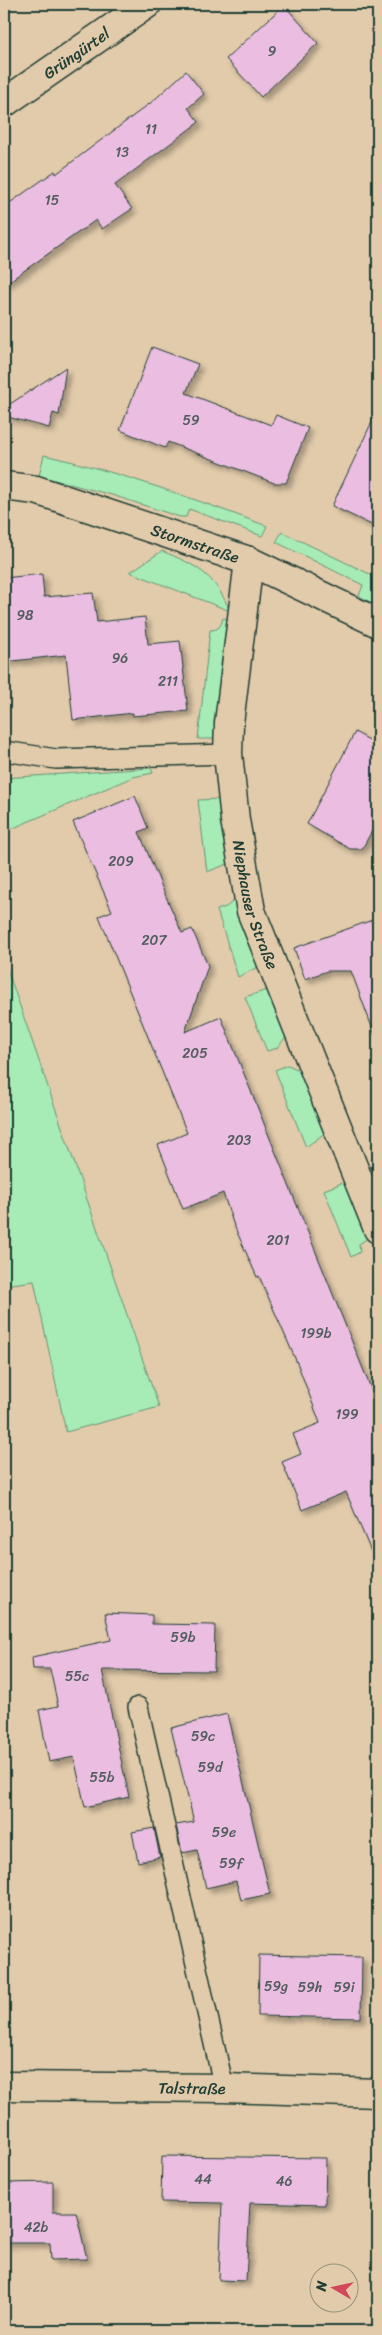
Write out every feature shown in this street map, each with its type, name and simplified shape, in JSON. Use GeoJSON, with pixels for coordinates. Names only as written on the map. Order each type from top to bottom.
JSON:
{"type":"FeatureCollection","features":[{"type":"Feature","properties":{"kind":"street","name":"Grüngürtel"},"geometry":{"type":"LineString","coordinates":[[4,103],[147,4]]}},
{"type":"Feature","properties":{"kind":"street","name":"Stormstraße"},"geometry":{"type":"LineString","coordinates":[[4,486],[36,490],[249,561],[378,623]]}},
{"type":"Feature","properties":{"kind":"street","name":"Niephauser Straße"},"geometry":{"type":"LineString","coordinates":[[249,561],[229,723],[228,754],[234,820],[251,911],[378,1229]]}},
{"type":"Feature","properties":{"kind":"street","name":"Talstraße"},"geometry":{"type":"LineString","coordinates":[[4,2086],[224,2088],[378,2093]]}},
{"type":"Feature","properties":{"kind":"lane"},"geometry":{"type":"LineString","coordinates":[[4,751],[56,759],[228,754]]}},
{"type":"Feature","properties":{"kind":"lane"},"geometry":{"type":"LineString","coordinates":[[138,1708],[224,2088]]}},
{"type":"Feature","properties":{"kind":"green space"},"geometry":{"type":"Polygon","coordinates":[[[44,455],[101,469],[185,496],[267,526],[262,536],[189,509],[186,517],[180,517],[112,495],[39,476],[44,455]]]}},
{"type":"Feature","properties":{"kind":"green space"},"geometry":{"type":"Polygon","coordinates":[[[282,532],[378,578],[378,606],[359,596],[363,585],[276,542],[282,532]]]}},
{"type":"Feature","properties":{"kind":"green space"},"geometry":{"type":"Polygon","coordinates":[[[162,551],[204,573],[218,588],[230,611],[130,572],[162,551]]]}},
{"type":"Feature","properties":{"kind":"green space"},"geometry":{"type":"Polygon","coordinates":[[[223,618],[232,621],[220,739],[198,739],[210,630],[219,627],[223,618]]]}},
{"type":"Feature","properties":{"kind":"green space"},"geometry":{"type":"Polygon","coordinates":[[[151,768],[153,773],[133,777],[4,832],[4,778],[151,768]]]}},
{"type":"Feature","properties":{"kind":"green space"},"geometry":{"type":"Polygon","coordinates":[[[221,799],[230,863],[207,872],[198,800],[221,799]]]}},
{"type":"Feature","properties":{"kind":"green space"},"geometry":{"type":"Polygon","coordinates":[[[236,899],[244,931],[258,967],[238,977],[217,910],[226,907],[236,899]]]}},
{"type":"Feature","properties":{"kind":"green space"},"geometry":{"type":"Polygon","coordinates":[[[4,960],[159,1407],[66,1432],[34,1281],[4,1285],[4,960]]]}},
{"type":"Feature","properties":{"kind":"green space"},"geometry":{"type":"Polygon","coordinates":[[[267,990],[286,1037],[277,1048],[267,1051],[245,997],[267,990]]]}},
{"type":"Feature","properties":{"kind":"green space"},"geometry":{"type":"Polygon","coordinates":[[[288,1065],[301,1071],[325,1133],[306,1147],[275,1070],[288,1065]]]}},
{"type":"Feature","properties":{"kind":"green space"},"geometry":{"type":"Polygon","coordinates":[[[345,1182],[368,1238],[359,1244],[360,1252],[351,1257],[324,1190],[345,1182]]]}},
{"type":"Feature","properties":{"kind":"building"},"geometry":{"type":"Polygon","coordinates":[[[284,5],[318,43],[261,97],[226,59],[284,5]]]}},
{"type":"Feature","properties":{"kind":"building"},"geometry":{"type":"Polygon","coordinates":[[[186,71],[204,94],[188,108],[199,122],[115,185],[132,209],[102,229],[96,220],[4,285],[4,207],[55,171],[56,174],[153,101],[186,71]]]}},
{"type":"Feature","properties":{"kind":"building"},"geometry":{"type":"Polygon","coordinates":[[[152,347],[198,364],[186,393],[271,425],[276,415],[308,428],[286,483],[274,483],[168,442],[165,448],[120,430],[152,347]]]}},
{"type":"Feature","properties":{"kind":"building"},"geometry":{"type":"Polygon","coordinates":[[[66,367],[59,415],[53,413],[49,428],[4,416],[4,408],[66,367]]]}},
{"type":"Feature","properties":{"kind":"building"},"geometry":{"type":"Polygon","coordinates":[[[378,409],[378,528],[332,506],[378,409]]]}},
{"type":"Feature","properties":{"kind":"building"},"geometry":{"type":"Polygon","coordinates":[[[42,574],[44,597],[93,593],[97,622],[145,617],[148,644],[180,641],[188,711],[133,716],[133,713],[73,720],[66,655],[4,662],[4,578],[42,574]]]}},
{"type":"Feature","properties":{"kind":"building"},"geometry":{"type":"Polygon","coordinates":[[[355,732],[378,745],[378,820],[362,849],[350,849],[307,824],[355,732]]]}},
{"type":"Feature","properties":{"kind":"building"},"geometry":{"type":"Polygon","coordinates":[[[135,796],[148,828],[139,832],[164,892],[182,933],[192,929],[208,966],[185,1032],[221,1017],[378,1406],[378,1568],[346,1492],[302,1510],[282,1462],[301,1454],[293,1434],[320,1423],[298,1365],[259,1276],[257,1277],[233,1223],[223,1193],[183,1209],[158,1145],[187,1133],[99,916],[112,911],[73,822],[135,796]]]}},
{"type":"Feature","properties":{"kind":"building"},"geometry":{"type":"Polygon","coordinates":[[[378,918],[378,1034],[375,1035],[351,971],[327,971],[305,979],[294,948],[378,918]]]}},
{"type":"Feature","properties":{"kind":"building"},"geometry":{"type":"Polygon","coordinates":[[[105,1613],[152,1615],[152,1624],[215,1625],[214,1671],[102,1670],[129,1797],[85,1807],[74,1757],[49,1762],[39,1710],[58,1706],[50,1669],[33,1669],[32,1657],[111,1640],[105,1613]]]}},
{"type":"Feature","properties":{"kind":"building"},"geometry":{"type":"Polygon","coordinates":[[[227,1714],[270,1894],[241,1900],[236,1881],[206,1888],[197,1850],[182,1853],[176,1825],[194,1822],[171,1728],[227,1714]]]}},
{"type":"Feature","properties":{"kind":"building"},"geometry":{"type":"Polygon","coordinates":[[[154,1828],[160,1857],[138,1862],[132,1832],[154,1828]]]}},
{"type":"Feature","properties":{"kind":"building"},"geometry":{"type":"Polygon","coordinates":[[[259,1955],[362,1957],[361,2018],[258,2016],[259,1955]]]}},
{"type":"Feature","properties":{"kind":"building"},"geometry":{"type":"Polygon","coordinates":[[[162,2156],[326,2158],[325,2205],[250,2203],[246,2281],[219,2280],[222,2203],[161,2202],[162,2156]]]}},
{"type":"Feature","properties":{"kind":"building"},"geometry":{"type":"Polygon","coordinates":[[[53,2182],[53,2212],[76,2212],[87,2259],[51,2260],[50,2243],[4,2243],[4,2183],[53,2182]]]}}]}
